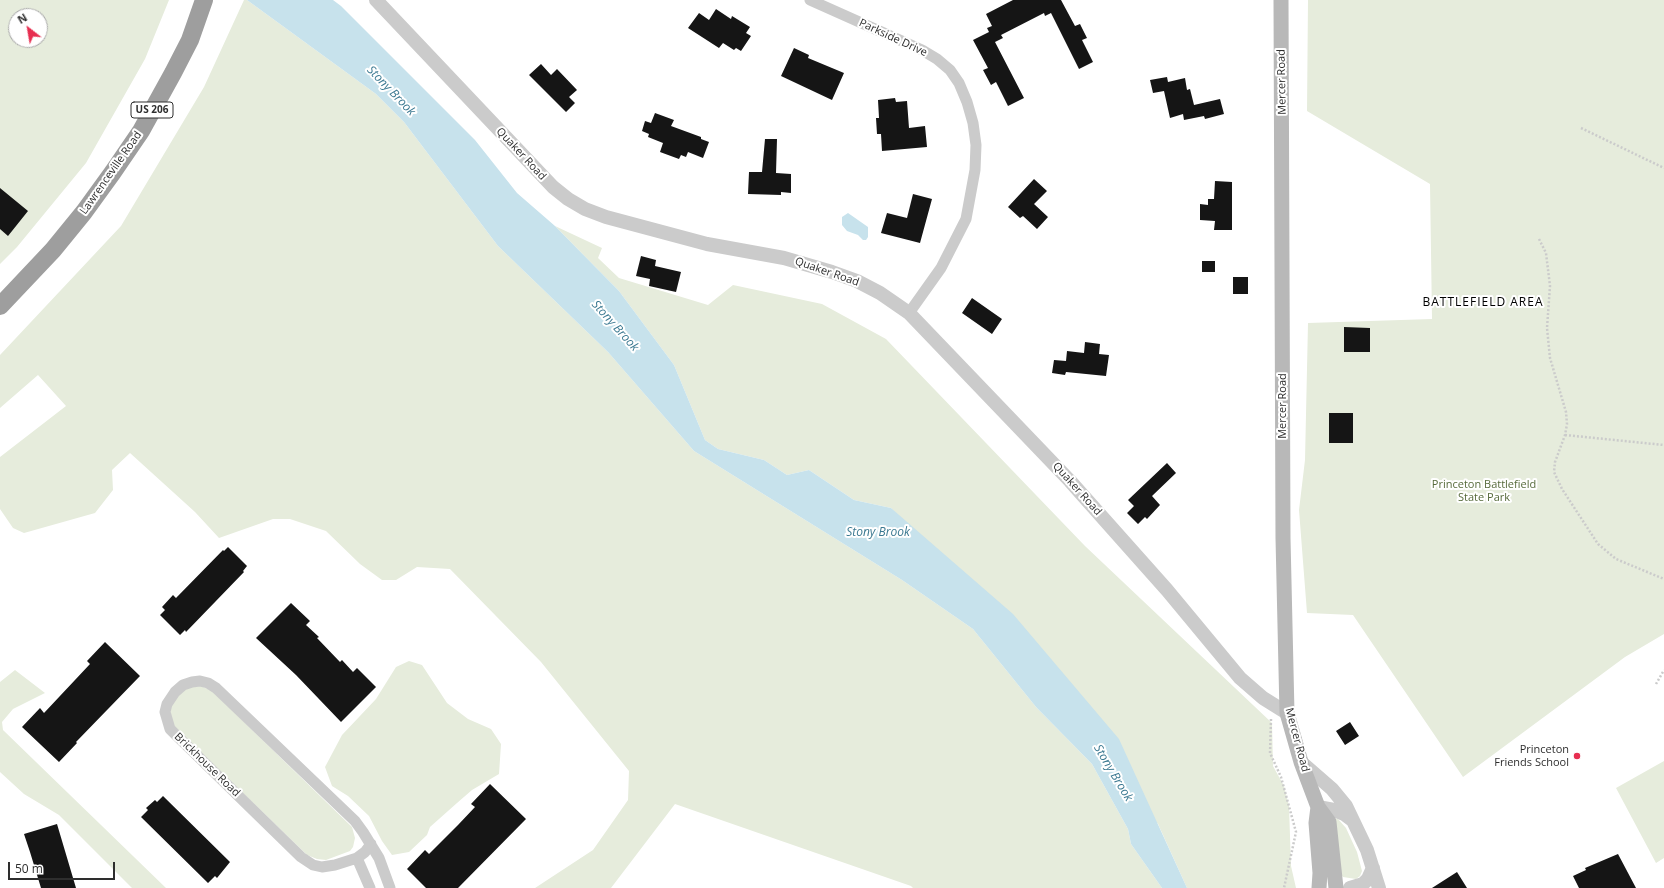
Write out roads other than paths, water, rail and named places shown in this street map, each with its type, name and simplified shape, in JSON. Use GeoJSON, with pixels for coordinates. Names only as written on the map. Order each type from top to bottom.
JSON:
{"type":"FeatureCollection","features":[{"type":"Feature","properties":{"kind":"highway","name":"Lawrenceville Road"},"geometry":{"type":"LineString","coordinates":[[0,306],[53,250],[84,212],[113,172],[140,131],[173,73],[190,40],[204,0]]}},
{"type":"Feature","properties":{"kind":"main road","name":"Mercer Road"},"geometry":{"type":"LineString","coordinates":[[1281,0],[1283,538],[1287,713],[1301,762],[1318,807],[1329,822],[1341,888]]}},
{"type":"Feature","properties":{"kind":"main road","name":"Mercer Road"},"geometry":{"type":"LineString","coordinates":[[1318,807],[1316,823],[1320,881]]}},
{"type":"Feature","properties":{"kind":"street","name":"Quaker Road"},"geometry":{"type":"LineString","coordinates":[[376,0],[553,188],[568,200],[585,209],[606,217],[707,244],[784,258],[832,272],[857,281],[880,293],[909,313],[1075,486],[1167,590],[1240,678],[1263,698],[1287,713]]}},
{"type":"Feature","properties":{"kind":"street","name":"Parkside Drive"},"geometry":{"type":"LineString","coordinates":[[810,0],[922,50],[938,59],[950,70],[959,83],[967,102],[973,123],[976,145],[975,170],[966,218],[941,268],[909,313]]}},
{"type":"Feature","properties":{"kind":"street","name":"Brickhouse Road"},"geometry":{"type":"LineString","coordinates":[[371,844],[365,852],[357,858],[335,865],[322,867],[313,865],[301,857],[170,729],[165,712],[167,704],[175,692],[192,682],[208,683],[216,688],[355,821],[371,844],[381,864],[390,888]]}},
{"type":"Feature","properties":{"kind":"street"},"geometry":{"type":"LineString","coordinates":[[1301,762],[1332,789],[1346,806],[1359,832],[1379,888]]}},
{"type":"Feature","properties":{"kind":"street"},"geometry":{"type":"LineString","coordinates":[[1318,807],[1334,810],[1344,814],[1352,820]]}},
{"type":"Feature","properties":{"kind":"street"},"geometry":{"type":"LineString","coordinates":[[357,858],[370,888]]}},
{"type":"Feature","properties":{"kind":"street"},"geometry":{"type":"LineString","coordinates":[[1320,881],[1329,882],[1341,888],[1363,884],[1368,879],[1373,868]]}},
{"type":"Feature","properties":{"kind":"water","name":"Stony Brook"},"geometry":{"type":"Polygon","coordinates":[[[247,0],[333,0],[341,6],[475,140],[517,193],[555,226],[619,291],[674,365],[705,440],[718,449],[764,460],[787,475],[809,470],[854,500],[891,508],[1013,614],[1119,739],[1187,888],[1162,888],[1131,844],[1128,829],[1092,764],[1036,707],[973,629],[902,580],[694,451],[608,352],[498,246],[404,122],[376,94],[247,0]]]}},
{"type":"Feature","properties":{"kind":"water"},"geometry":{"type":"Polygon","coordinates":[[[848,213],[868,227],[868,237],[866,240],[863,240],[858,235],[847,231],[842,225],[842,217],[848,213]]]}},
{"type":"Feature","properties":{"kind":"place","name":"Princeton Friends School"},"geometry":{"type":"Point","coordinates":[1577,756]}},
{"type":"Feature","properties":{"kind":"district","name":"BATTLEFIELD AREA"},"geometry":{"type":"Point","coordinates":[1483,303]}},
{"type":"Feature","properties":{"kind":"park label","name":"Princeton Battlefield State Park"},"geometry":{"type":"Point","coordinates":[1484,491]}}]}
